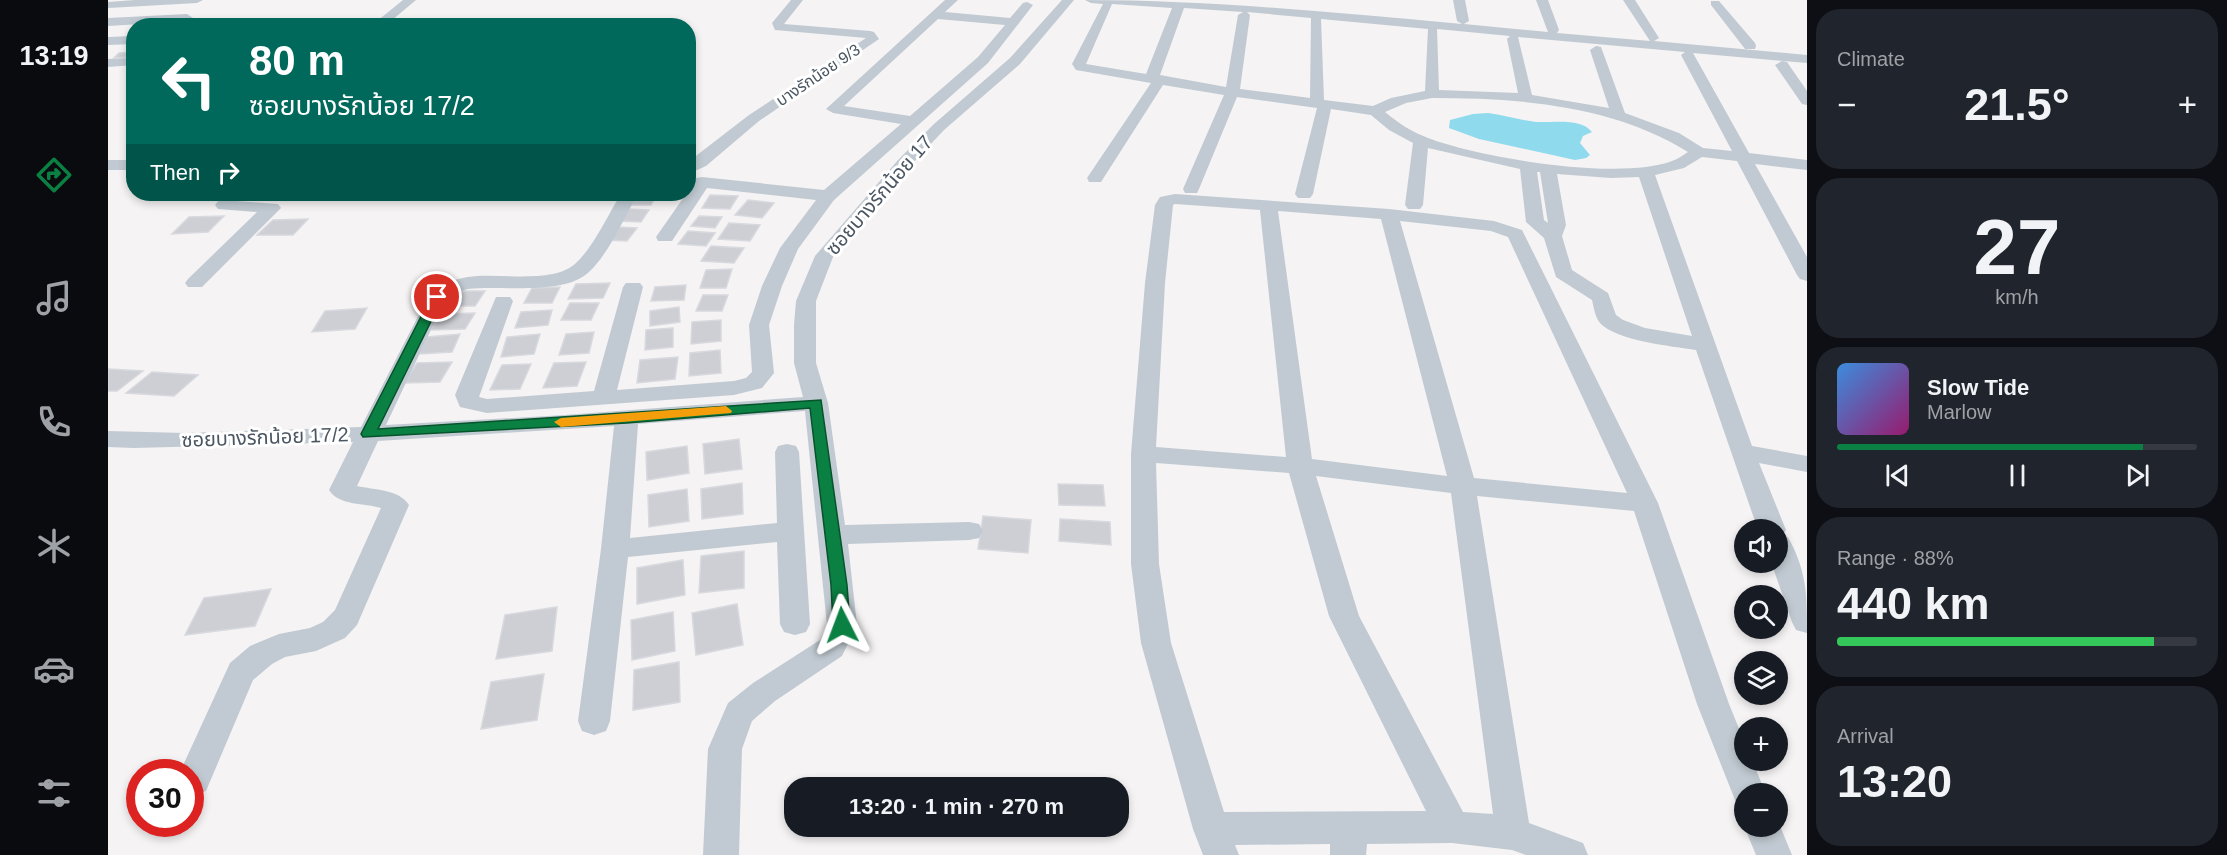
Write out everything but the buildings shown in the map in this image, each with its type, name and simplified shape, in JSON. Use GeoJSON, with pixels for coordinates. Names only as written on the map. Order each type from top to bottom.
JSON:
{"type":"FeatureCollection","features":[{"type":"Feature","properties":{"kind":"street"},"geometry":{"type":"LineString","coordinates":[[111,4],[197,0]]}},
{"type":"Feature","properties":{"kind":"street"},"geometry":{"type":"LineString","coordinates":[[387,18],[410,0]]}},
{"type":"Feature","properties":{"kind":"street","name":"บางรักน้อย 9/3"},"geometry":{"type":"LineString","coordinates":[[696,165],[754,118],[873,39],[870,35],[779,27],[778,23],[797,0]]}},
{"type":"Feature","properties":{"kind":"street"},"geometry":{"type":"LineString","coordinates":[[912,121],[833,109],[952,0]]}},
{"type":"Feature","properties":{"kind":"street"},"geometry":{"type":"LineString","coordinates":[[1074,0],[1231,3],[1807,59]]}},
{"type":"Feature","properties":{"kind":"street","name":"ซอยบางรักน้อย 17"},"geometry":{"type":"LineString","coordinates":[[721,855],[725,749],[739,713],[764,692],[831,648],[842,625],[816,403],[805,363],[806,301],[824,256],[904,163],[939,127],[1015,61],[1074,0]]}},
{"type":"Feature","properties":{"kind":"street"},"geometry":{"type":"LineString","coordinates":[[1459,0],[1463,21]]}},
{"type":"Feature","properties":{"kind":"street"},"geometry":{"type":"LineString","coordinates":[[1542,0],[1553,30]]}},
{"type":"Feature","properties":{"kind":"street"},"geometry":{"type":"LineString","coordinates":[[1629,0],[1653,38]]}},
{"type":"Feature","properties":{"kind":"street"},"geometry":{"type":"LineString","coordinates":[[1715,3],[1750,46]]}},
{"type":"Feature","properties":{"kind":"street"},"geometry":{"type":"LineString","coordinates":[[503,301],[467,395],[468,402],[487,406],[735,388],[754,383],[763,373],[759,325],[771,286],[789,249],[828,196],[983,60],[1027,5]]}},
{"type":"Feature","properties":{"kind":"street"},"geometry":{"type":"LineString","coordinates":[[1107,6],[1080,65],[1232,92],[1376,111],[1400,99],[1432,94],[1526,99],[1619,116],[1671,134],[1699,152],[1807,165]]}},
{"type":"Feature","properties":{"kind":"street"},"geometry":{"type":"LineString","coordinates":[[1095,178],[1156,78],[1178,8]]}},
{"type":"Feature","properties":{"kind":"street"},"geometry":{"type":"LineString","coordinates":[[934,15],[1014,22]]}},
{"type":"Feature","properties":{"kind":"street"},"geometry":{"type":"LineString","coordinates":[[1191,189],[1232,92],[1244,15]]}},
{"type":"Feature","properties":{"kind":"street"},"geometry":{"type":"LineString","coordinates":[[1398,16],[1807,51]]}},
{"type":"Feature","properties":{"kind":"street"},"geometry":{"type":"LineString","coordinates":[[1304,194],[1321,104],[1317,20]]}},
{"type":"Feature","properties":{"kind":"street"},"geometry":{"type":"LineString","coordinates":[[108,22],[126,21]]}},
{"type":"Feature","properties":{"kind":"street"},"geometry":{"type":"LineString","coordinates":[[1432,31],[1432,94]]}},
{"type":"Feature","properties":{"kind":"street"},"geometry":{"type":"LineString","coordinates":[[1513,39],[1526,99]]}},
{"type":"Feature","properties":{"kind":"street"},"geometry":{"type":"LineString","coordinates":[[108,41],[126,40]]}},
{"type":"Feature","properties":{"kind":"street"},"geometry":{"type":"LineString","coordinates":[[1596,51],[1619,116]]}},
{"type":"Feature","properties":{"kind":"street"},"geometry":{"type":"LineString","coordinates":[[1688,55],[1807,275]]}},
{"type":"Feature","properties":{"kind":"street"},"geometry":{"type":"LineString","coordinates":[[108,63],[126,62]]}},
{"type":"Feature","properties":{"kind":"street"},"geometry":{"type":"LineString","coordinates":[[1782,65],[1807,101]]}},
{"type":"Feature","properties":{"kind":"street"},"geometry":{"type":"LineString","coordinates":[[1376,111],[1385,121],[1400,131],[1420,140],[1457,151],[1548,168],[1646,172],[1677,167],[1699,152]]}},
{"type":"Feature","properties":{"kind":"street"},"geometry":{"type":"LineString","coordinates":[[1414,205],[1420,140]]}},
{"type":"Feature","properties":{"kind":"street"},"geometry":{"type":"LineString","coordinates":[[108,165],[126,165]]}},
{"type":"Feature","properties":{"kind":"street"},"geometry":{"type":"LineString","coordinates":[[1528,165],[1535,222],[1553,236]]}},
{"type":"Feature","properties":{"kind":"street"},"geometry":{"type":"LineString","coordinates":[[1548,168],[1557,225],[1553,236],[1563,273],[1601,297],[1606,317],[1612,321],[1639,333],[1707,345]]}},
{"type":"Feature","properties":{"kind":"street"},"geometry":{"type":"LineString","coordinates":[[1646,172],[1742,452],[1768,519]]}},
{"type":"Feature","properties":{"kind":"street"},"geometry":{"type":"LineString","coordinates":[[696,191],[702,182],[828,196]]}},
{"type":"Feature","properties":{"kind":"street"},"geometry":{"type":"LineString","coordinates":[[1570,855],[1513,833],[1452,827],[1349,842],[1216,842],[1156,643],[1145,564],[1143,454],[1155,283],[1166,201],[1175,199],[1268,204],[1389,214],[1494,226],[1516,234],[1645,503],[1713,704],[1745,783]]}},
{"type":"Feature","properties":{"kind":"street"},"geometry":{"type":"LineString","coordinates":[[195,283],[272,208],[224,205],[227,201]]}},
{"type":"Feature","properties":{"kind":"street"},"geometry":{"type":"LineString","coordinates":[[203,759],[241,672],[261,654],[279,646],[316,639],[334,630],[347,617],[396,505],[386,498],[351,496],[342,490],[437,297],[452,287],[472,282],[550,280],[569,277],[582,269],[625,201]]}},
{"type":"Feature","properties":{"kind":"street"},"geometry":{"type":"LineString","coordinates":[[665,237],[689,201]]}},
{"type":"Feature","properties":{"kind":"street"},"geometry":{"type":"LineString","coordinates":[[1268,204],[1300,466],[1344,616],[1452,827]]}},
{"type":"Feature","properties":{"kind":"street"},"geometry":{"type":"LineString","coordinates":[[1389,214],[1463,486],[1513,833]]}},
{"type":"Feature","properties":{"kind":"street"},"geometry":{"type":"LineString","coordinates":[[604,396],[633,287]]}},
{"type":"Feature","properties":{"kind":"street","name":"ซอยบางรักน้อย 17/2"},"geometry":{"type":"LineString","coordinates":[[108,439],[147,441],[368,434],[627,418],[816,403]]}},
{"type":"Feature","properties":{"kind":"street"},"geometry":{"type":"LineString","coordinates":[[594,721],[615,549],[627,418]]}},
{"type":"Feature","properties":{"kind":"street"},"geometry":{"type":"LineString","coordinates":[[787,452],[795,624]]}},
{"type":"Feature","properties":{"kind":"street"},"geometry":{"type":"LineString","coordinates":[[1742,452],[1807,464]]}},
{"type":"Feature","properties":{"kind":"street"},"geometry":{"type":"LineString","coordinates":[[1143,454],[1300,466],[1463,486],[1645,503]]}},
{"type":"Feature","properties":{"kind":"street"},"geometry":{"type":"LineString","coordinates":[[615,549],[792,531]]}},
{"type":"Feature","properties":{"kind":"street"},"geometry":{"type":"LineString","coordinates":[[833,535],[969,531]]}},
{"type":"Feature","properties":{"kind":"street"},"geometry":{"type":"LineString","coordinates":[[1788,571],[1807,622]]}},
{"type":"Feature","properties":{"kind":"street"},"geometry":{"type":"LineString","coordinates":[[1767,837],[1774,855]]}},
{"type":"Feature","properties":{"kind":"water"},"geometry":{"type":"Polygon","coordinates":[[[1488,113],[1536,122],[1581,124],[1592,132],[1583,136],[1580,143],[1590,155],[1575,160],[1479,139],[1449,128],[1450,120],[1488,113]]]}},
{"type":"Feature","properties":{"kind":"slow traffic"},"geometry":{"type":"LineString","coordinates":[[561,422],[726,411]]}},
{"type":"Feature","properties":{"kind":"route"},"geometry":{"type":"LineString","coordinates":[[437,297],[368,434],[627,418],[816,403],[842,625]]}}]}
